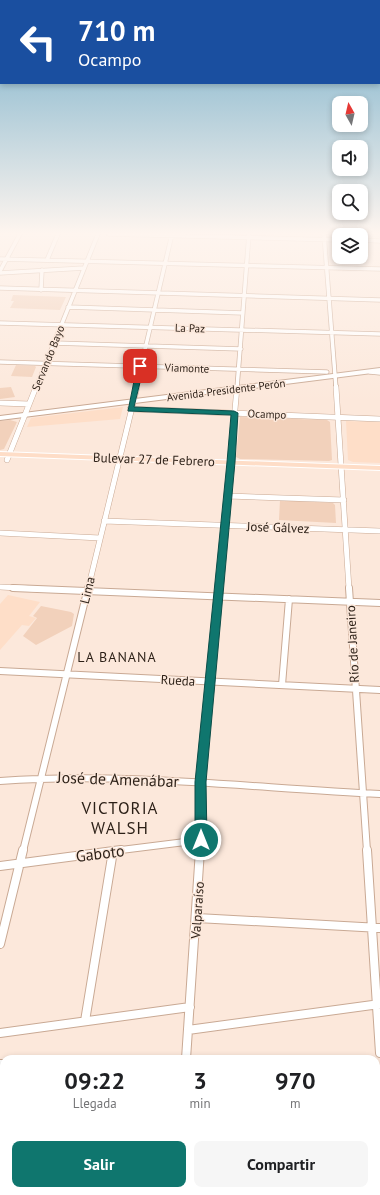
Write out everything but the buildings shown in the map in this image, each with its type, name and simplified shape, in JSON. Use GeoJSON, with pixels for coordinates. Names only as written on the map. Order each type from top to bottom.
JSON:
{"type":"FeatureCollection","features":[{"type":"Feature","properties":{"kind":"main road","name":"Avenida Presidente Perón"},"geometry":{"type":"LineString","coordinates":[[0,414],[236,387],[335,374],[380,366]]}},
{"type":"Feature","properties":{"kind":"main road","name":"Avenida Presidente Perón"},"geometry":{"type":"LineString","coordinates":[[236,387],[327,372],[335,374],[380,371]]}},
{"type":"Feature","properties":{"kind":"main road","name":"Avenida Presidente Perón"},"geometry":{"type":"LineString","coordinates":[[0,418],[27,410]]}},
{"type":"Feature","properties":{"kind":"main road","name":"Bulevar 27 de Febrero"},"geometry":{"type":"LineString","coordinates":[[0,454],[5,458],[341,469],[380,468]]}},
{"type":"Feature","properties":{"kind":"main road","name":"Bulevar 27 de Febrero"},"geometry":{"type":"LineString","coordinates":[[341,469],[380,473]]}},
{"type":"Feature","properties":{"kind":"street"},"geometry":{"type":"LineString","coordinates":[[36,290],[380,300]]}},
{"type":"Feature","properties":{"kind":"street","name":"Lima"},"geometry":{"type":"LineString","coordinates":[[0,944],[119,461],[159,290]]}},
{"type":"Feature","properties":{"kind":"street","name":"Valparaíso"},"geometry":{"type":"LineString","coordinates":[[186,1055],[197,918],[201,840],[200,782],[231,465],[245,290]]}},
{"type":"Feature","properties":{"kind":"street","name":"Río de Janeiro"},"geometry":{"type":"LineString","coordinates":[[328,290],[346,530],[355,688],[376,928],[380,1053]]}},
{"type":"Feature","properties":{"kind":"street","name":"Servando Bayo"},"geometry":{"type":"LineString","coordinates":[[5,458],[27,410],[75,291]]}},
{"type":"Feature","properties":{"kind":"street"},"geometry":{"type":"LineString","coordinates":[[68,307],[243,312]]}},
{"type":"Feature","properties":{"kind":"street","name":"La Paz"},"geometry":{"type":"LineString","coordinates":[[0,323],[380,334]]}},
{"type":"Feature","properties":{"kind":"street"},"geometry":{"type":"LineString","coordinates":[[54,343],[241,348]]}},
{"type":"Feature","properties":{"kind":"street","name":"Viamonte"},"geometry":{"type":"LineString","coordinates":[[0,362],[327,372]]}},
{"type":"Feature","properties":{"kind":"street"},"geometry":{"type":"LineString","coordinates":[[0,403],[27,410]]}},
{"type":"Feature","properties":{"kind":"street","name":"Ocampo"},"geometry":{"type":"LineString","coordinates":[[130,409],[380,419]]}},
{"type":"Feature","properties":{"kind":"street"},"geometry":{"type":"LineString","coordinates":[[228,496],[344,500]]}},
{"type":"Feature","properties":{"kind":"street","name":"José Gálvez"},"geometry":{"type":"LineString","coordinates":[[104,521],[380,531]]}},
{"type":"Feature","properties":{"kind":"street"},"geometry":{"type":"LineString","coordinates":[[0,533],[100,538]]}},
{"type":"Feature","properties":{"kind":"street"},"geometry":{"type":"LineString","coordinates":[[0,587],[380,603]]}},
{"type":"Feature","properties":{"kind":"street"},"geometry":{"type":"LineString","coordinates":[[282,685],[288,599]]}},
{"type":"Feature","properties":{"kind":"street","name":"Rueda"},"geometry":{"type":"LineString","coordinates":[[0,670],[380,690]]}},
{"type":"Feature","properties":{"kind":"street","name":"José de Amenábar"},"geometry":{"type":"LineString","coordinates":[[0,781],[42,777],[200,782],[272,789],[380,794]]}},
{"type":"Feature","properties":{"kind":"street","name":"Gaboto"},"geometry":{"type":"LineString","coordinates":[[0,866],[201,840]]}},
{"type":"Feature","properties":{"kind":"street"},"geometry":{"type":"LineString","coordinates":[[85,1021],[113,852]]}},
{"type":"Feature","properties":{"kind":"street"},"geometry":{"type":"LineString","coordinates":[[197,918],[376,928]]}},
{"type":"Feature","properties":{"kind":"street"},"geometry":{"type":"LineString","coordinates":[[188,1030],[378,1005]]}},
{"type":"Feature","properties":{"kind":"street"},"geometry":{"type":"LineString","coordinates":[[0,1032],[190,1007]]}},
{"type":"Feature","properties":{"kind":"shaded area"},"geometry":{"type":"Polygon","coordinates":[[[13,295],[66,297],[60,310],[10,308],[14,301],[11,301],[13,295]]]}},
{"type":"Feature","properties":{"kind":"shaded area"},"geometry":{"type":"Polygon","coordinates":[[[16,365],[36,367],[32,377],[11,376],[16,365]]]}},
{"type":"Feature","properties":{"kind":"shaded area"},"geometry":{"type":"Polygon","coordinates":[[[11,387],[15,397],[0,399],[0,388],[11,387]]]}},
{"type":"Feature","properties":{"kind":"shaded area"},"geometry":{"type":"Polygon","coordinates":[[[123,407],[120,419],[27,427],[31,418],[123,407]]]}},
{"type":"Feature","properties":{"kind":"shaded area"},"geometry":{"type":"Polygon","coordinates":[[[240,417],[327,420],[330,422],[332,460],[240,459],[236,457],[240,417]]]}},
{"type":"Feature","properties":{"kind":"shaded area"},"geometry":{"type":"Polygon","coordinates":[[[10,420],[17,422],[4,449],[0,450],[0,421],[10,420]]]}},
{"type":"Feature","properties":{"kind":"shaded area"},"geometry":{"type":"Polygon","coordinates":[[[346,421],[380,422],[380,463],[353,462],[348,460],[346,421]]]}},
{"type":"Feature","properties":{"kind":"shaded area"},"geometry":{"type":"Polygon","coordinates":[[[280,500],[333,503],[335,505],[336,523],[279,520],[280,500]]]}},
{"type":"Feature","properties":{"kind":"shaded area"},"geometry":{"type":"Polygon","coordinates":[[[8,595],[40,602],[29,616],[36,618],[29,626],[22,625],[0,650],[0,604],[8,595]]]}},
{"type":"Feature","properties":{"kind":"shaded area"},"geometry":{"type":"Polygon","coordinates":[[[41,606],[71,612],[74,614],[72,626],[36,645],[23,636],[37,618],[33,616],[41,606]]]}},
{"type":"Feature","properties":{"kind":"district","name":"LA BANANA"},"geometry":{"type":"Point","coordinates":[117,657]}},
{"type":"Feature","properties":{"kind":"district","name":"VICTORIA WALSH"},"geometry":{"type":"Point","coordinates":[120,818]}},
{"type":"Feature","properties":{"kind":"route"},"geometry":{"type":"LineString","coordinates":[[140,366],[130,409],[234,413],[231,462],[200,782],[201,840]]}}]}
